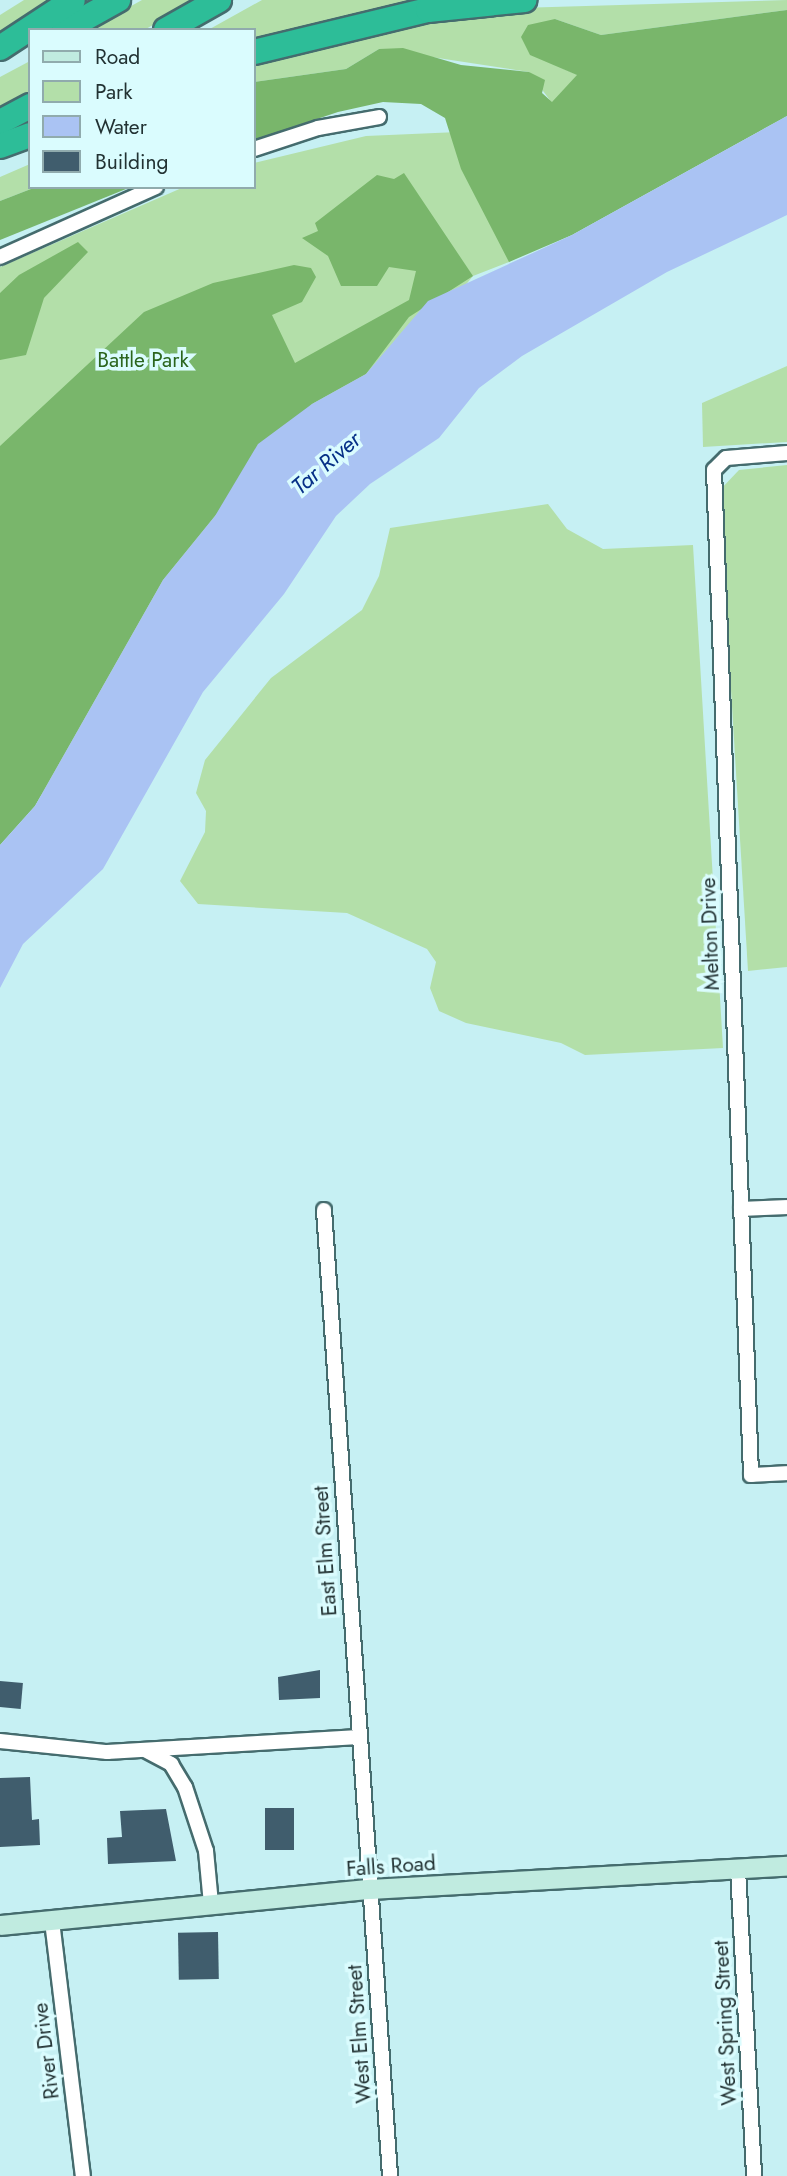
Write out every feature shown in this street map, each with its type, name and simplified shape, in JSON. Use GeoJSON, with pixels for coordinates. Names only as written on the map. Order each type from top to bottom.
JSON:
{"type":"FeatureCollection","features":[{"type":"Feature","properties":{"kind":"highway"},"geometry":{"type":"LineString","coordinates":[[30,28],[73,0]]}},
{"type":"Feature","properties":{"kind":"highway"},"geometry":{"type":"LineString","coordinates":[[68,28],[118,0]]}},
{"type":"Feature","properties":{"kind":"highway"},"geometry":{"type":"LineString","coordinates":[[170,28],[219,0]]}},
{"type":"Feature","properties":{"kind":"highway"},"geometry":{"type":"LineString","coordinates":[[256,52],[428,10],[524,0]]}},
{"type":"Feature","properties":{"kind":"highway"},"geometry":{"type":"LineString","coordinates":[[0,48],[28,30]]}},
{"type":"Feature","properties":{"kind":"highway"},"geometry":{"type":"LineString","coordinates":[[0,65],[28,50]]}},
{"type":"Feature","properties":{"kind":"highway"},"geometry":{"type":"LineString","coordinates":[[0,122],[28,107]]}},
{"type":"Feature","properties":{"kind":"highway"},"geometry":{"type":"LineString","coordinates":[[0,146],[28,136]]}},
{"type":"Feature","properties":{"kind":"main road","name":"Falls Road"},"geometry":{"type":"LineString","coordinates":[[0,1925],[370,1889],[787,1866]]}},
{"type":"Feature","properties":{"kind":"street"},"geometry":{"type":"LineString","coordinates":[[256,148],[318,128],[379,117]]}},
{"type":"Feature","properties":{"kind":"street"},"geometry":{"type":"LineString","coordinates":[[0,257],[152,189]]}},
{"type":"Feature","properties":{"kind":"street","name":"Melton Drive"},"geometry":{"type":"LineString","coordinates":[[787,453],[726,458],[714,470],[751,1475],[787,1473]]}},
{"type":"Feature","properties":{"kind":"street"},"geometry":{"type":"LineString","coordinates":[[741,1209],[787,1207]]}},
{"type":"Feature","properties":{"kind":"street","name":"East Elm Street"},"geometry":{"type":"LineString","coordinates":[[324,1210],[370,1889]]}},
{"type":"Feature","properties":{"kind":"street"},"geometry":{"type":"LineString","coordinates":[[0,1741],[53,1749],[145,1750],[359,1737]]}},
{"type":"Feature","properties":{"kind":"street"},"geometry":{"type":"LineString","coordinates":[[145,1750],[171,1764],[186,1787],[206,1851],[211,1904]]}},
{"type":"Feature","properties":{"kind":"street","name":"West Spring Street"},"geometry":{"type":"LineString","coordinates":[[738,1869],[754,2176]]}},
{"type":"Feature","properties":{"kind":"street","name":"West Elm Street"},"geometry":{"type":"LineString","coordinates":[[370,1889],[390,2176]]}},
{"type":"Feature","properties":{"kind":"street","name":"River Drive"},"geometry":{"type":"LineString","coordinates":[[51,1921],[83,2176]]}},
{"type":"Feature","properties":{"kind":"green space"},"geometry":{"type":"Polygon","coordinates":[[[24,0],[54,0],[0,32],[0,15],[24,0]]]}},
{"type":"Feature","properties":{"kind":"green space"},"geometry":{"type":"Polygon","coordinates":[[[142,0],[198,0],[148,28],[92,28],[142,0]]]}},
{"type":"Feature","properties":{"kind":"green space"},"geometry":{"type":"Polygon","coordinates":[[[262,0],[454,0],[256,44],[256,28],[212,28],[262,0]]]}},
{"type":"Feature","properties":{"kind":"green space"},"geometry":{"type":"Polygon","coordinates":[[[787,0],[787,10],[601,35],[555,19],[564,69],[578,75],[552,103],[529,72],[379,49],[346,69],[256,82],[256,58],[362,30],[518,8],[787,0]]]}},
{"type":"Feature","properties":{"kind":"green space"},"geometry":{"type":"Polygon","coordinates":[[[787,10],[787,116],[572,235],[509,262],[461,169],[445,118],[421,104],[383,102],[338,112],[256,139],[256,82],[346,69],[379,49],[403,48],[461,65],[529,72],[545,80],[542,93],[552,102],[577,75],[530,55],[521,37],[528,25],[555,19],[601,35],[787,10]]]}},
{"type":"Feature","properties":{"kind":"green space"},"geometry":{"type":"Polygon","coordinates":[[[28,62],[28,93],[0,109],[0,77],[28,62]]]}},
{"type":"Feature","properties":{"kind":"green space","name":"Battle Park"},"geometry":{"type":"Polygon","coordinates":[[[784,118],[509,262],[473,276],[0,845],[0,267],[179,189],[256,189],[256,163],[366,136],[784,118]]]}},
{"type":"Feature","properties":{"kind":"green space"},"geometry":{"type":"Polygon","coordinates":[[[28,165],[28,189],[31,189],[0,201],[0,177],[28,165]]]}},
{"type":"Feature","properties":{"kind":"green space"},"geometry":{"type":"Polygon","coordinates":[[[404,173],[473,276],[409,317],[366,374],[312,404],[215,516],[163,580],[35,806],[0,845],[0,446],[144,312],[213,283],[294,265],[311,268],[316,277],[302,302],[272,315],[295,363],[409,300],[416,271],[389,267],[377,286],[341,286],[328,256],[302,238],[318,231],[315,223],[377,175],[394,179],[404,173]]]}},
{"type":"Feature","properties":{"kind":"green space"},"geometry":{"type":"Polygon","coordinates":[[[31,189],[126,189],[0,240],[0,201],[31,189]]]}},
{"type":"Feature","properties":{"kind":"green space"},"geometry":{"type":"Polygon","coordinates":[[[78,242],[88,252],[44,298],[26,355],[0,360],[0,293],[19,275],[78,242]]]}},
{"type":"Feature","properties":{"kind":"green space"},"geometry":{"type":"Polygon","coordinates":[[[787,366],[787,442],[703,447],[702,403],[787,366]]]}},
{"type":"Feature","properties":{"kind":"green space"},"geometry":{"type":"Polygon","coordinates":[[[787,465],[787,967],[748,971],[719,491],[739,470],[787,465]]]}},
{"type":"Feature","properties":{"kind":"green space"},"geometry":{"type":"Polygon","coordinates":[[[548,504],[567,529],[603,549],[693,545],[723,1048],[585,1055],[561,1043],[466,1023],[439,1011],[430,988],[436,962],[427,949],[347,913],[198,904],[180,881],[205,832],[206,811],[196,793],[205,760],[271,678],[362,610],[379,576],[390,528],[548,504]]]}},
{"type":"Feature","properties":{"kind":"water","name":"Tar River"},"geometry":{"type":"Polygon","coordinates":[[[787,116],[787,215],[667,272],[522,356],[479,388],[439,438],[370,484],[336,516],[284,594],[203,692],[103,869],[23,944],[0,988],[0,845],[35,806],[163,580],[215,516],[258,444],[312,404],[366,374],[428,301],[572,235],[787,116]]]}},
{"type":"Feature","properties":{"kind":"building"},"geometry":{"type":"Polygon","coordinates":[[[320,1670],[320,1698],[279,1700],[278,1677],[320,1670]]]}},
{"type":"Feature","properties":{"kind":"building"},"geometry":{"type":"Polygon","coordinates":[[[0,1681],[23,1683],[21,1709],[0,1707],[0,1681]]]}},
{"type":"Feature","properties":{"kind":"building"},"geometry":{"type":"Polygon","coordinates":[[[30,1777],[32,1820],[39,1819],[40,1845],[0,1847],[0,1778],[30,1777]]]}},
{"type":"Feature","properties":{"kind":"building"},"geometry":{"type":"Polygon","coordinates":[[[265,1808],[294,1808],[294,1850],[265,1850],[265,1808]]]}},
{"type":"Feature","properties":{"kind":"building"},"geometry":{"type":"Polygon","coordinates":[[[166,1809],[176,1861],[108,1864],[107,1838],[122,1837],[120,1811],[166,1809]]]}},
{"type":"Feature","properties":{"kind":"building"},"geometry":{"type":"Polygon","coordinates":[[[218,1932],[219,1979],[179,1980],[178,1933],[218,1932]]]}}]}
